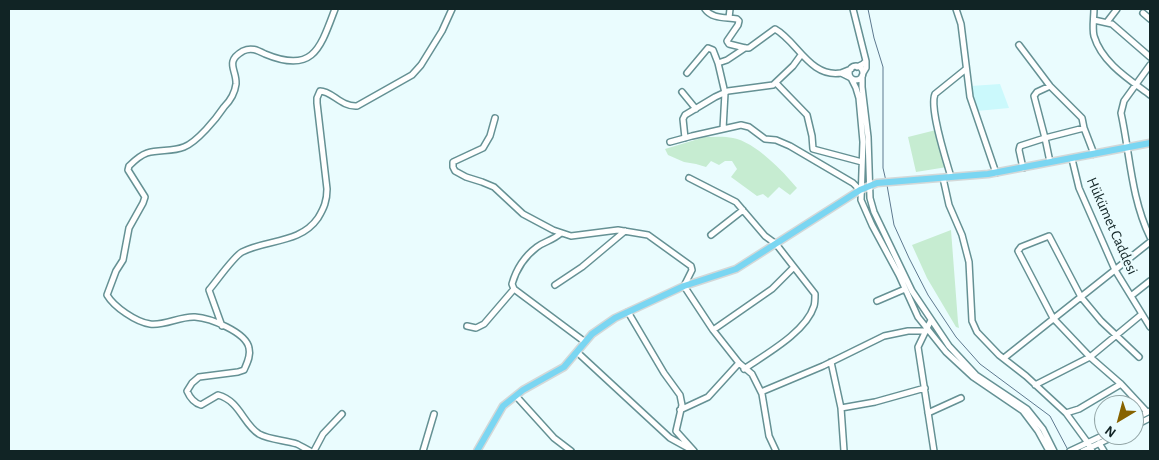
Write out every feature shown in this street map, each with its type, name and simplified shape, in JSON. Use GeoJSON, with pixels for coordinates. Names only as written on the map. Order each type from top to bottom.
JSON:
{"type":"FeatureCollection","features":[{"type":"Feature","properties":{"kind":"main road"},"geometry":{"type":"LineString","coordinates":[[477,451],[503,406],[564,367],[592,334],[628,312],[684,286],[736,269],[860,190],[877,183],[996,173],[1150,143]]}},
{"type":"Feature","properties":{"kind":"street"},"geometry":{"type":"LineString","coordinates":[[335,9],[324,38],[309,58],[297,61],[277,59],[252,48],[245,50],[234,60],[232,68],[236,78],[234,93],[214,120],[191,144],[175,150],[147,153],[129,166],[128,170],[145,197],[129,228],[123,260],[116,271],[107,295],[110,300],[138,321],[156,325],[196,317],[234,331],[244,338],[249,345],[250,353],[244,370],[199,377],[187,391],[190,398],[196,403],[201,405],[218,395],[226,397],[244,415],[254,430],[261,435],[296,444],[312,451],[323,434],[342,414]]}},
{"type":"Feature","properties":{"kind":"street"},"geometry":{"type":"LineString","coordinates":[[222,326],[210,290],[239,253],[303,233],[313,224],[323,210],[327,200],[317,104],[320,91],[324,91],[336,100],[351,107],[357,106],[412,75],[421,65],[442,31],[452,9]]}},
{"type":"Feature","properties":{"kind":"street"},"geometry":{"type":"LineString","coordinates":[[705,9],[709,14],[716,17],[737,18],[739,21],[738,25],[727,40],[727,43],[745,48]]}},
{"type":"Feature","properties":{"kind":"street"},"geometry":{"type":"LineString","coordinates":[[729,18],[730,9]]}},
{"type":"Feature","properties":{"kind":"street"},"geometry":{"type":"LineString","coordinates":[[841,74],[857,80],[866,68],[866,60],[853,9]]}},
{"type":"Feature","properties":{"kind":"street"},"geometry":{"type":"LineString","coordinates":[[956,9],[961,24],[970,97],[996,173]]}},
{"type":"Feature","properties":{"kind":"street"},"geometry":{"type":"LineString","coordinates":[[1094,9],[1094,36],[1105,56],[1113,65],[1150,95]]}},
{"type":"Feature","properties":{"kind":"street"},"geometry":{"type":"LineString","coordinates":[[1107,22],[1117,9]]}},
{"type":"Feature","properties":{"kind":"street"},"geometry":{"type":"LineString","coordinates":[[1143,13],[1150,19]]}},
{"type":"Feature","properties":{"kind":"street"},"geometry":{"type":"LineString","coordinates":[[1094,20],[1112,24],[1150,57]]}},
{"type":"Feature","properties":{"kind":"street"},"geometry":{"type":"LineString","coordinates":[[718,63],[727,60],[745,48],[749,48],[775,29],[801,55],[825,73],[831,75],[841,74],[863,64],[866,60]]}},
{"type":"Feature","properties":{"kind":"street"},"geometry":{"type":"LineString","coordinates":[[1018,45],[1050,86],[1082,118],[1094,154]]}},
{"type":"Feature","properties":{"kind":"street"},"geometry":{"type":"LineString","coordinates":[[687,72],[708,48],[713,50],[725,93],[723,129]]}},
{"type":"Feature","properties":{"kind":"street"},"geometry":{"type":"LineString","coordinates":[[685,138],[683,119],[685,115],[725,93],[773,85],[793,66],[801,55]]}},
{"type":"Feature","properties":{"kind":"street"},"geometry":{"type":"LineString","coordinates":[[1150,65],[1124,101],[1121,112],[1139,206],[1143,222],[1150,237]]}},
{"type":"Feature","properties":{"kind":"street"},"geometry":{"type":"LineString","coordinates":[[857,67],[861,69],[862,75],[868,137],[868,187],[870,198],[874,212],[912,291],[949,346],[976,375],[1027,409],[1043,429],[1054,451]]}},
{"type":"Feature","properties":{"kind":"street"},"geometry":{"type":"LineString","coordinates":[[851,69],[849,72],[859,98],[863,142],[861,200],[918,317],[926,330],[946,352],[973,377],[1023,411],[1038,431],[1049,451]]}},
{"type":"Feature","properties":{"kind":"street"},"geometry":{"type":"LineString","coordinates":[[951,177],[932,99],[935,94],[966,69]]}},
{"type":"Feature","properties":{"kind":"street"},"geometry":{"type":"LineString","coordinates":[[776,83],[807,115],[813,149],[862,162]]}},
{"type":"Feature","properties":{"kind":"street"},"geometry":{"type":"LineString","coordinates":[[1050,86],[1037,92],[1034,96],[1046,138],[1050,162]]}},
{"type":"Feature","properties":{"kind":"street"},"geometry":{"type":"LineString","coordinates":[[682,92],[696,109]]}},
{"type":"Feature","properties":{"kind":"street"},"geometry":{"type":"LineString","coordinates":[[496,118],[490,136],[483,148],[454,162],[453,167],[455,171],[494,187],[523,214],[552,230],[571,236],[618,230],[648,235],[691,266],[692,270],[684,286],[713,330],[739,364],[752,374],[761,392],[769,436],[776,451]]}},
{"type":"Feature","properties":{"kind":"street"},"geometry":{"type":"LineString","coordinates":[[670,142],[723,129],[741,126],[749,127],[765,139],[776,140],[790,146],[853,183],[860,190]]}},
{"type":"Feature","properties":{"kind":"street"},"geometry":{"type":"LineString","coordinates":[[1023,168],[1018,150],[1020,146],[1084,128]]}},
{"type":"Feature","properties":{"kind":"street","name":"Hükümet Caddesi"},"geometry":{"type":"LineString","coordinates":[[1072,159],[1079,188],[1115,270],[1146,316],[1150,327]]}},
{"type":"Feature","properties":{"kind":"street"},"geometry":{"type":"LineString","coordinates":[[689,178],[736,202],[765,236],[776,244],[815,294],[814,306],[793,336],[744,368]]}},
{"type":"Feature","properties":{"kind":"street"},"geometry":{"type":"LineString","coordinates":[[943,178],[969,262],[972,321],[977,332],[1066,413],[1087,448],[1070,451]]}},
{"type":"Feature","properties":{"kind":"street"},"geometry":{"type":"LineString","coordinates":[[711,235],[743,210]]}},
{"type":"Feature","properties":{"kind":"street"},"geometry":{"type":"LineString","coordinates":[[555,285],[582,267],[626,232]]}},
{"type":"Feature","properties":{"kind":"street"},"geometry":{"type":"LineString","coordinates":[[561,233],[554,240],[537,247],[520,266],[512,284],[514,289],[585,342]]}},
{"type":"Feature","properties":{"kind":"street"},"geometry":{"type":"LineString","coordinates":[[1139,358],[1115,335],[1081,297],[1049,236],[1021,247],[1018,251],[1053,318],[1090,357],[1121,384],[1149,413]]}},
{"type":"Feature","properties":{"kind":"street"},"geometry":{"type":"LineString","coordinates":[[1004,358],[1150,242]]}},
{"type":"Feature","properties":{"kind":"street"},"geometry":{"type":"LineString","coordinates":[[713,330],[772,290],[794,267]]}},
{"type":"Feature","properties":{"kind":"street"},"geometry":{"type":"LineString","coordinates":[[1131,296],[1150,281]]}},
{"type":"Feature","properties":{"kind":"street"},"geometry":{"type":"LineString","coordinates":[[467,326],[476,328],[484,324],[514,289]]}},
{"type":"Feature","properties":{"kind":"street"},"geometry":{"type":"LineString","coordinates":[[877,301],[905,289]]}},
{"type":"Feature","properties":{"kind":"street"},"geometry":{"type":"LineString","coordinates":[[628,312],[680,396],[682,405],[676,431],[693,451]]}},
{"type":"Feature","properties":{"kind":"street"},"geometry":{"type":"LineString","coordinates":[[1036,385],[1090,357],[1115,335],[1146,316]]}},
{"type":"Feature","properties":{"kind":"street"},"geometry":{"type":"LineString","coordinates":[[931,320],[918,347],[932,451]]}},
{"type":"Feature","properties":{"kind":"street"},"geometry":{"type":"LineString","coordinates":[[761,392],[831,362],[884,336],[908,331],[926,330]]}},
{"type":"Feature","properties":{"kind":"street"},"geometry":{"type":"LineString","coordinates":[[577,352],[670,438],[693,451]]}},
{"type":"Feature","properties":{"kind":"street"},"geometry":{"type":"LineString","coordinates":[[831,362],[841,408],[844,451]]}},
{"type":"Feature","properties":{"kind":"street"},"geometry":{"type":"LineString","coordinates":[[680,410],[708,397],[739,364]]}},
{"type":"Feature","properties":{"kind":"street"},"geometry":{"type":"LineString","coordinates":[[1066,413],[1079,409],[1121,384]]}},
{"type":"Feature","properties":{"kind":"street"},"geometry":{"type":"LineString","coordinates":[[841,408],[875,402],[925,388]]}},
{"type":"Feature","properties":{"kind":"street"},"geometry":{"type":"LineString","coordinates":[[516,396],[554,438],[571,451]]}},
{"type":"Feature","properties":{"kind":"street"},"geometry":{"type":"LineString","coordinates":[[928,413],[961,398]]}},
{"type":"Feature","properties":{"kind":"street"},"geometry":{"type":"LineString","coordinates":[[423,451],[434,414]]}},
{"type":"Feature","properties":{"kind":"shaded area"},"geometry":{"type":"Polygon","coordinates":[[[1000,84],[1009,108],[977,111],[971,86],[1000,84]]]}},
{"type":"Feature","properties":{"kind":"green space"},"geometry":{"type":"Polygon","coordinates":[[[936,130],[947,167],[916,172],[908,137],[936,130]]]}},
{"type":"Feature","properties":{"kind":"green space"},"geometry":{"type":"Polygon","coordinates":[[[705,137],[730,137],[750,145],[776,166],[797,188],[790,195],[779,187],[768,198],[763,194],[757,196],[731,177],[737,169],[732,161],[725,161],[719,165],[711,161],[706,167],[684,162],[668,155],[665,149],[705,137]]]}},
{"type":"Feature","properties":{"kind":"green space"},"geometry":{"type":"Polygon","coordinates":[[[951,230],[959,328],[956,327],[927,278],[912,245],[951,230]]]}},
{"type":"Feature","properties":{"kind":"waterway"},"geometry":{"type":"LineString","coordinates":[[868,9],[883,67],[883,168],[886,181]]}},
{"type":"Feature","properties":{"kind":"waterway"},"geometry":{"type":"LineString","coordinates":[[887,185],[894,225],[928,295],[956,337],[980,364],[1050,416],[1068,450]]}}]}
